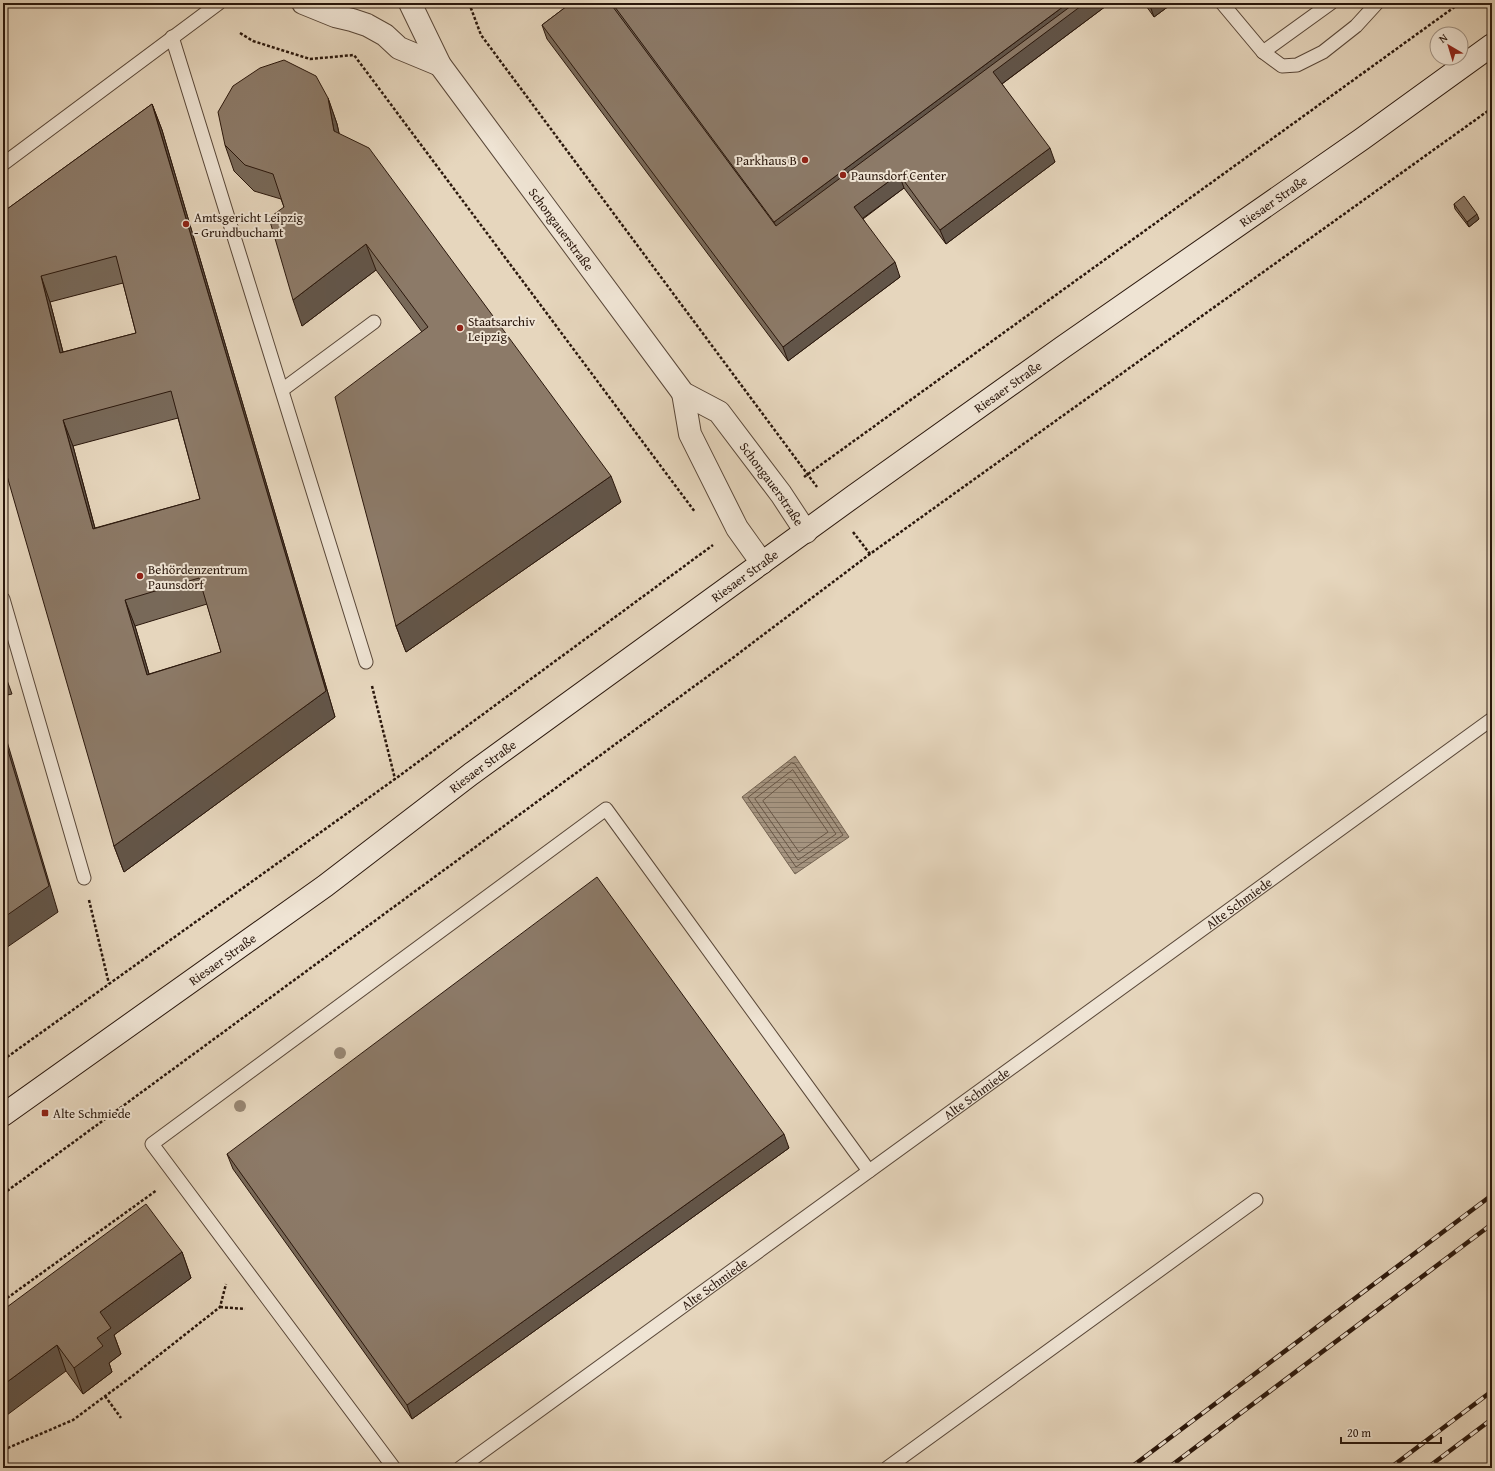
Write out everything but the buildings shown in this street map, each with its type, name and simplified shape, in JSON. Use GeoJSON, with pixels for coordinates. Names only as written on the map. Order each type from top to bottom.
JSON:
{"type":"FeatureCollection","features":[{"type":"Feature","properties":{"kind":"main road"},"geometry":{"type":"LineString","coordinates":[[306,5],[340,3]]}},
{"type":"Feature","properties":{"kind":"main road","name":"Schongauerstraße"},"geometry":{"type":"LineString","coordinates":[[410,3],[440,65],[683,393],[719,412],[781,494],[806,532]]}},
{"type":"Feature","properties":{"kind":"main road"},"geometry":{"type":"LineString","coordinates":[[306,5],[335,16],[366,25],[385,35],[399,48],[440,65]]}},
{"type":"Feature","properties":{"kind":"main road","name":"Riesaer Straße"},"geometry":{"type":"LineString","coordinates":[[3,1115],[325,886],[471,774],[762,563],[1063,347],[1362,139],[1492,45]]}},
{"type":"Feature","properties":{"kind":"main road","name":"Schongauerstraße"},"geometry":{"type":"LineString","coordinates":[[683,393],[690,434],[737,528],[762,563]]}},
{"type":"Feature","properties":{"kind":"lane"},"geometry":{"type":"LineString","coordinates":[[3,164],[219,3]]}},
{"type":"Feature","properties":{"kind":"lane"},"geometry":{"type":"LineString","coordinates":[[1222,3],[1263,52],[1282,66],[1298,65],[1323,52],[1356,26],[1377,3]]}},
{"type":"Feature","properties":{"kind":"lane"},"geometry":{"type":"LineString","coordinates":[[1263,52],[1331,3]]}},
{"type":"Feature","properties":{"kind":"lane"},"geometry":{"type":"LineString","coordinates":[[172,37],[366,662]]}},
{"type":"Feature","properties":{"kind":"lane"},"geometry":{"type":"LineString","coordinates":[[282,390],[374,322]]}},
{"type":"Feature","properties":{"kind":"lane"},"geometry":{"type":"LineString","coordinates":[[3,600],[84,878]]}},
{"type":"Feature","properties":{"kind":"lane","name":"Alte Schmiede"},"geometry":{"type":"LineString","coordinates":[[460,1468],[1492,719]]}},
{"type":"Feature","properties":{"kind":"lane"},"geometry":{"type":"LineString","coordinates":[[394,1468],[152,1144],[606,809],[869,1172]]}},
{"type":"Feature","properties":{"kind":"lane"},"geometry":{"type":"LineString","coordinates":[[887,1468],[1256,1200]]}},
{"type":"Feature","properties":{"kind":"path"},"geometry":{"type":"LineString","coordinates":[[469,3],[481,35],[807,475],[1460,3]]}},
{"type":"Feature","properties":{"kind":"path"},"geometry":{"type":"LineString","coordinates":[[240,33],[253,41],[310,59],[354,55],[698,516]]}},
{"type":"Feature","properties":{"kind":"path"},"geometry":{"type":"LineString","coordinates":[[3,1194],[730,660],[876,550],[1492,108]]}},
{"type":"Feature","properties":{"kind":"path"},"geometry":{"type":"LineString","coordinates":[[3,1060],[395,779],[717,542]]}},
{"type":"Feature","properties":{"kind":"path"},"geometry":{"type":"LineString","coordinates":[[366,662],[395,779]]}},
{"type":"Feature","properties":{"kind":"path"},"geometry":{"type":"LineString","coordinates":[[84,878],[108,984]]}},
{"type":"Feature","properties":{"kind":"path"},"geometry":{"type":"LineString","coordinates":[[3,1301],[176,1176]]}},
{"type":"Feature","properties":{"kind":"path"},"geometry":{"type":"LineString","coordinates":[[3,1450],[73,1420],[220,1307],[235,1254]]}},
{"type":"Feature","properties":{"kind":"path"},"geometry":{"type":"LineString","coordinates":[[105,1396],[121,1418]]}},
{"type":"Feature","properties":{"kind":"water"},"geometry":{"type":"Polygon","coordinates":[[[795,756],[849,837],[795,874],[742,797],[795,756]]]}},
{"type":"Feature","properties":{"kind":"railway"},"geometry":{"type":"LineString","coordinates":[[1130,1468],[1492,1195]]}},
{"type":"Feature","properties":{"kind":"railway"},"geometry":{"type":"LineString","coordinates":[[1168,1468],[1492,1224]]}},
{"type":"Feature","properties":{"kind":"railway"},"geometry":{"type":"LineString","coordinates":[[1390,1468],[1492,1391]]}},
{"type":"Feature","properties":{"kind":"railway"},"geometry":{"type":"LineString","coordinates":[[1427,1468],[1492,1419]]}},
{"type":"Feature","properties":{"kind":"place","name":"Parkhaus B"},"geometry":{"type":"Point","coordinates":[805,160]}},
{"type":"Feature","properties":{"kind":"place","name":"Paunsdorf Center"},"geometry":{"type":"Point","coordinates":[843,175]}},
{"type":"Feature","properties":{"kind":"place","name":"Amtsgericht Leipzig - Grundbuchamt"},"geometry":{"type":"Point","coordinates":[186,224]}},
{"type":"Feature","properties":{"kind":"place","name":"Staatsarchiv Leipzig"},"geometry":{"type":"Point","coordinates":[460,328]}},
{"type":"Feature","properties":{"kind":"place","name":"Behördenzentrum Paunsdorf"},"geometry":{"type":"Point","coordinates":[140,576]}},
{"type":"Feature","properties":{"kind":"place","name":"Alte Schmiede"},"geometry":{"type":"Point","coordinates":[45,1113]}}]}
